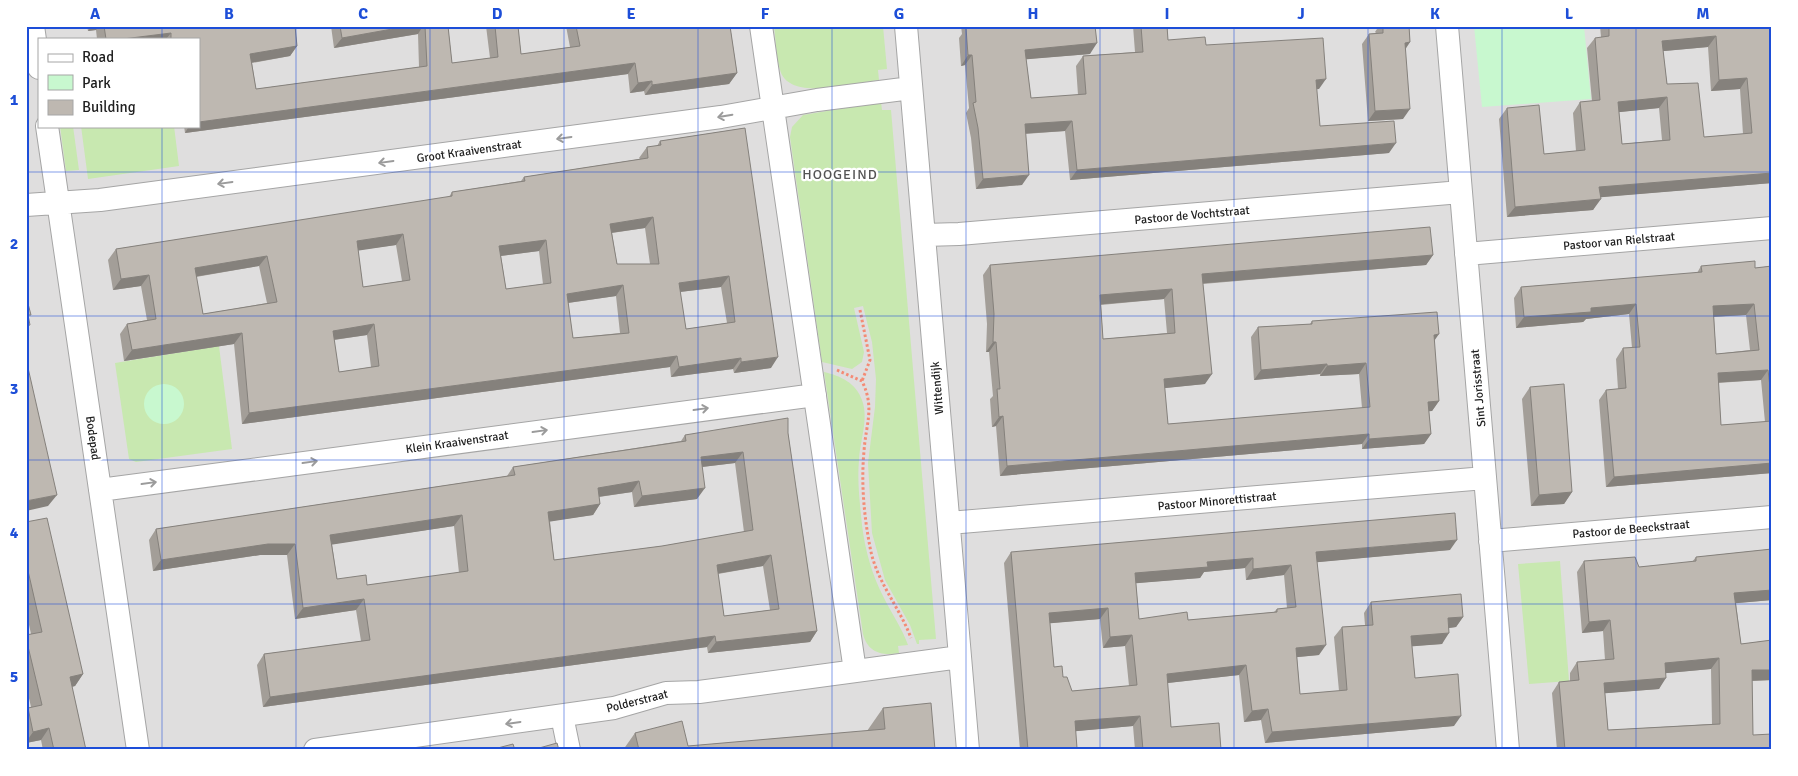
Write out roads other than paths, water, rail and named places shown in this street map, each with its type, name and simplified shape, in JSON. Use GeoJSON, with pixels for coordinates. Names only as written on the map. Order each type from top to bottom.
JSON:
{"type":"FeatureCollection","features":[{"type":"Feature","properties":{"kind":"street"},"geometry":{"type":"LineString","coordinates":[[33,26],[38,61]]}},
{"type":"Feature","properties":{"kind":"street"},"geometry":{"type":"LineString","coordinates":[[761,26],[855,671]]}},
{"type":"Feature","properties":{"kind":"street","name":"Wittendijk"},"geometry":{"type":"LineString","coordinates":[[906,26],[968,750]]}},
{"type":"Feature","properties":{"kind":"street","name":"Sint Jorisstraat"},"geometry":{"type":"LineString","coordinates":[[1447,26],[1508,750]]}},
{"type":"Feature","properties":{"kind":"street","name":"Groot Kraaivenstraat"},"geometry":{"type":"LineString","coordinates":[[26,206],[188,188],[721,117],[911,88]]}},
{"type":"Feature","properties":{"kind":"street","name":"Bodepad"},"geometry":{"type":"LineString","coordinates":[[47,128],[138,750]]}},
{"type":"Feature","properties":{"kind":"street","name":"Pastoor de Vochtstraat"},"geometry":{"type":"LineString","coordinates":[[924,235],[959,234],[1461,192]]}},
{"type":"Feature","properties":{"kind":"street","name":"Pastoor van Rielstraat"},"geometry":{"type":"LineString","coordinates":[[1466,254],[1772,228]]}},
{"type":"Feature","properties":{"kind":"street","name":"Klein Kraaivenstraat"},"geometry":{"type":"LineString","coordinates":[[100,490],[815,395]]}},
{"type":"Feature","properties":{"kind":"street","name":"Pastoor Minorettistraat"},"geometry":{"type":"LineString","coordinates":[[949,523],[1485,478]]}},
{"type":"Feature","properties":{"kind":"street","name":"Pastoor de Beeckstraat"},"geometry":{"type":"LineString","coordinates":[[1490,541],[1772,517]]}},
{"type":"Feature","properties":{"kind":"street","name":"Polderstraat"},"geometry":{"type":"LineString","coordinates":[[315,750],[614,708],[666,693],[699,692],[960,657]]}},
{"type":"Feature","properties":{"kind":"street"},"geometry":{"type":"LineString","coordinates":[[562,716],[569,750]]}},
{"type":"Feature","properties":{"kind":"district","name":"HOOGEIND"},"geometry":{"type":"Point","coordinates":[840,174]}}]}
